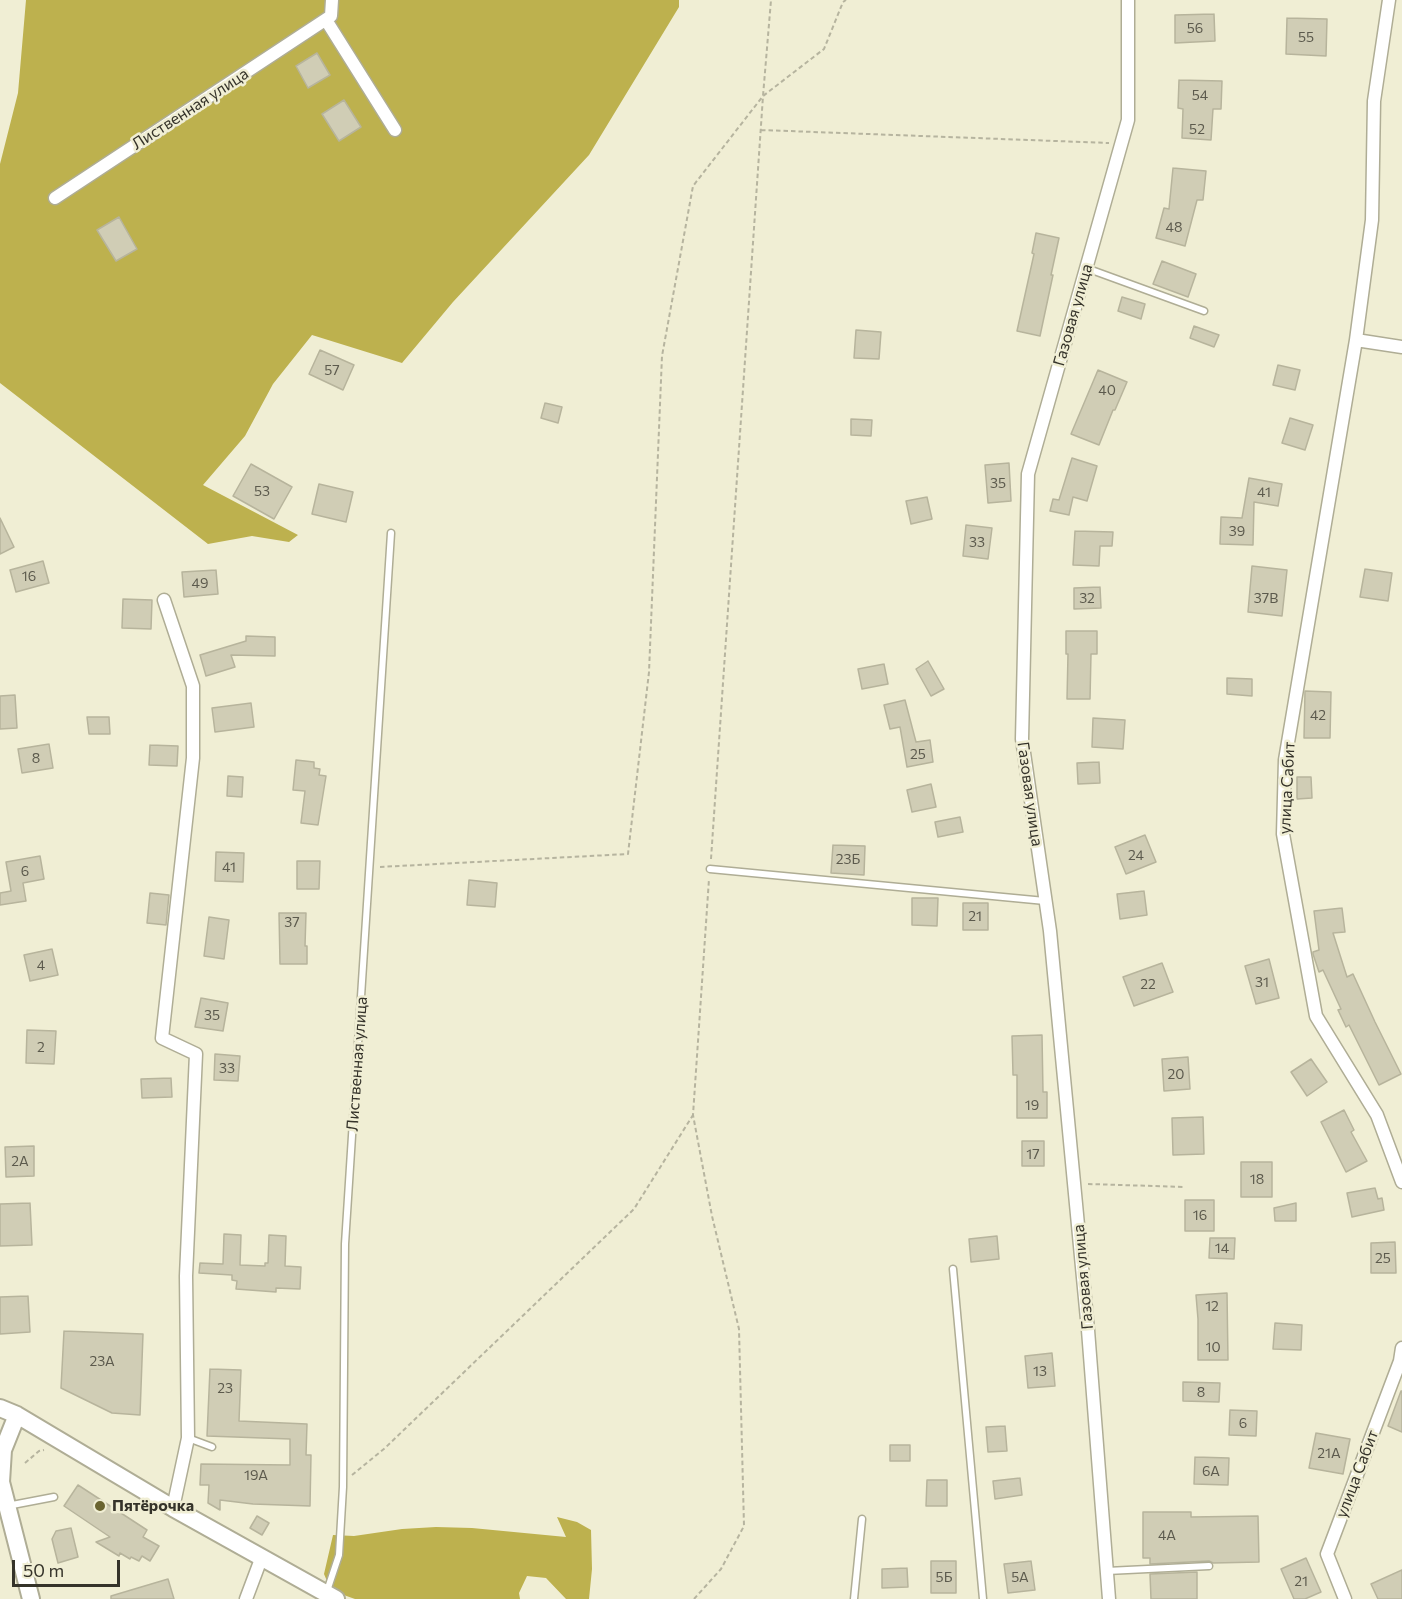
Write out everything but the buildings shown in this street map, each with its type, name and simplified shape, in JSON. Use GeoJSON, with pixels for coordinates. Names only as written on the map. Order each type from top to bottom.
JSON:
{"type":"FeatureCollection","features":[{"type":"Feature","properties":{"kind":"street"},"geometry":{"type":"LineString","coordinates":[[332,0],[331,16],[326,20],[395,130]]}},
{"type":"Feature","properties":{"kind":"street","name":"Газовая улица"},"geometry":{"type":"LineString","coordinates":[[1109,1599],[1088,1330],[1046,901],[1022,739],[1028,474],[1128,120],[1128,0]]}},
{"type":"Feature","properties":{"kind":"street","name":"улица Сабит"},"geometry":{"type":"LineString","coordinates":[[1389,0],[1374,101],[1372,220],[1356,340],[1285,760],[1283,834],[1316,1016],[1377,1115],[1402,1182]]}},
{"type":"Feature","properties":{"kind":"street","name":"Лиственная улица"},"geometry":{"type":"LineString","coordinates":[[55,198],[326,20]]}},
{"type":"Feature","properties":{"kind":"street"},"geometry":{"type":"LineString","coordinates":[[1356,340],[1402,347]]}},
{"type":"Feature","properties":{"kind":"street"},"geometry":{"type":"LineString","coordinates":[[164,600],[193,686],[193,758],[162,1038],[196,1054],[186,1276],[188,1438],[173,1508]]}},
{"type":"Feature","properties":{"kind":"street","name":"улица Сабит"},"geometry":{"type":"LineString","coordinates":[[1345,1599],[1327,1554],[1400,1361],[1402,1348]]}},
{"type":"Feature","properties":{"kind":"street"},"geometry":{"type":"LineString","coordinates":[[0,1408],[17,1415],[173,1508],[331,1597]]}},
{"type":"Feature","properties":{"kind":"street"},"geometry":{"type":"LineString","coordinates":[[17,1415],[3,1450],[1,1482],[31,1599]]}},
{"type":"Feature","properties":{"kind":"street"},"geometry":{"type":"LineString","coordinates":[[246,1599],[261,1559]]}},
{"type":"Feature","properties":{"kind":"lane"},"geometry":{"type":"LineString","coordinates":[[1086,268],[1204,311]]}},
{"type":"Feature","properties":{"kind":"lane","name":"Лиственная улица"},"geometry":{"type":"LineString","coordinates":[[331,1597],[339,1555],[343,1487],[345,1244],[391,533]]}},
{"type":"Feature","properties":{"kind":"lane"},"geometry":{"type":"LineString","coordinates":[[710,869],[1046,901]]}},
{"type":"Feature","properties":{"kind":"lane"},"geometry":{"type":"LineString","coordinates":[[953,1269],[983,1599]]}},
{"type":"Feature","properties":{"kind":"lane"},"geometry":{"type":"LineString","coordinates":[[188,1438],[212,1448]]}},
{"type":"Feature","properties":{"kind":"lane"},"geometry":{"type":"LineString","coordinates":[[7,1506],[54,1497]]}},
{"type":"Feature","properties":{"kind":"lane"},"geometry":{"type":"LineString","coordinates":[[854,1599],[862,1519]]}},
{"type":"Feature","properties":{"kind":"lane"},"geometry":{"type":"LineString","coordinates":[[1107,1571],[1209,1566]]}},
{"type":"Feature","properties":{"kind":"path"},"geometry":{"type":"LineString","coordinates":[[694,1599],[721,1569],[744,1526],[739,1329],[712,1216],[693,1115],[771,0]]}},
{"type":"Feature","properties":{"kind":"path"},"geometry":{"type":"LineString","coordinates":[[370,868],[628,854],[649,672],[662,356],[693,186],[763,96],[824,49],[843,2],[846,0]]}},
{"type":"Feature","properties":{"kind":"path"},"geometry":{"type":"LineString","coordinates":[[761,130],[1121,143]]}},
{"type":"Feature","properties":{"kind":"path"},"geometry":{"type":"LineString","coordinates":[[343,1487],[348,1479],[385,1448],[634,1209],[693,1115]]}},
{"type":"Feature","properties":{"kind":"path"},"geometry":{"type":"LineString","coordinates":[[1074,1183],[1185,1187]]}},
{"type":"Feature","properties":{"kind":"shaded area"},"geometry":{"type":"Polygon","coordinates":[[[26,0],[679,0],[679,7],[589,155],[453,302],[402,363],[312,335],[273,384],[245,436],[203,485],[298,535],[289,542],[252,536],[208,544],[0,383],[0,164],[18,93],[26,0]]]}},
{"type":"Feature","properties":{"kind":"shaded area"},"geometry":{"type":"Polygon","coordinates":[[[557,1517],[577,1522],[591,1530],[592,1569],[589,1599],[566,1599],[546,1578],[527,1576],[519,1593],[520,1599],[355,1599],[338,1593],[324,1574],[333,1535],[354,1536],[436,1527],[566,1537],[557,1517]]]}},
{"type":"Feature","properties":{"kind":"place","name":"Пятёрочка"},"geometry":{"type":"Point","coordinates":[100,1506]}}]}
